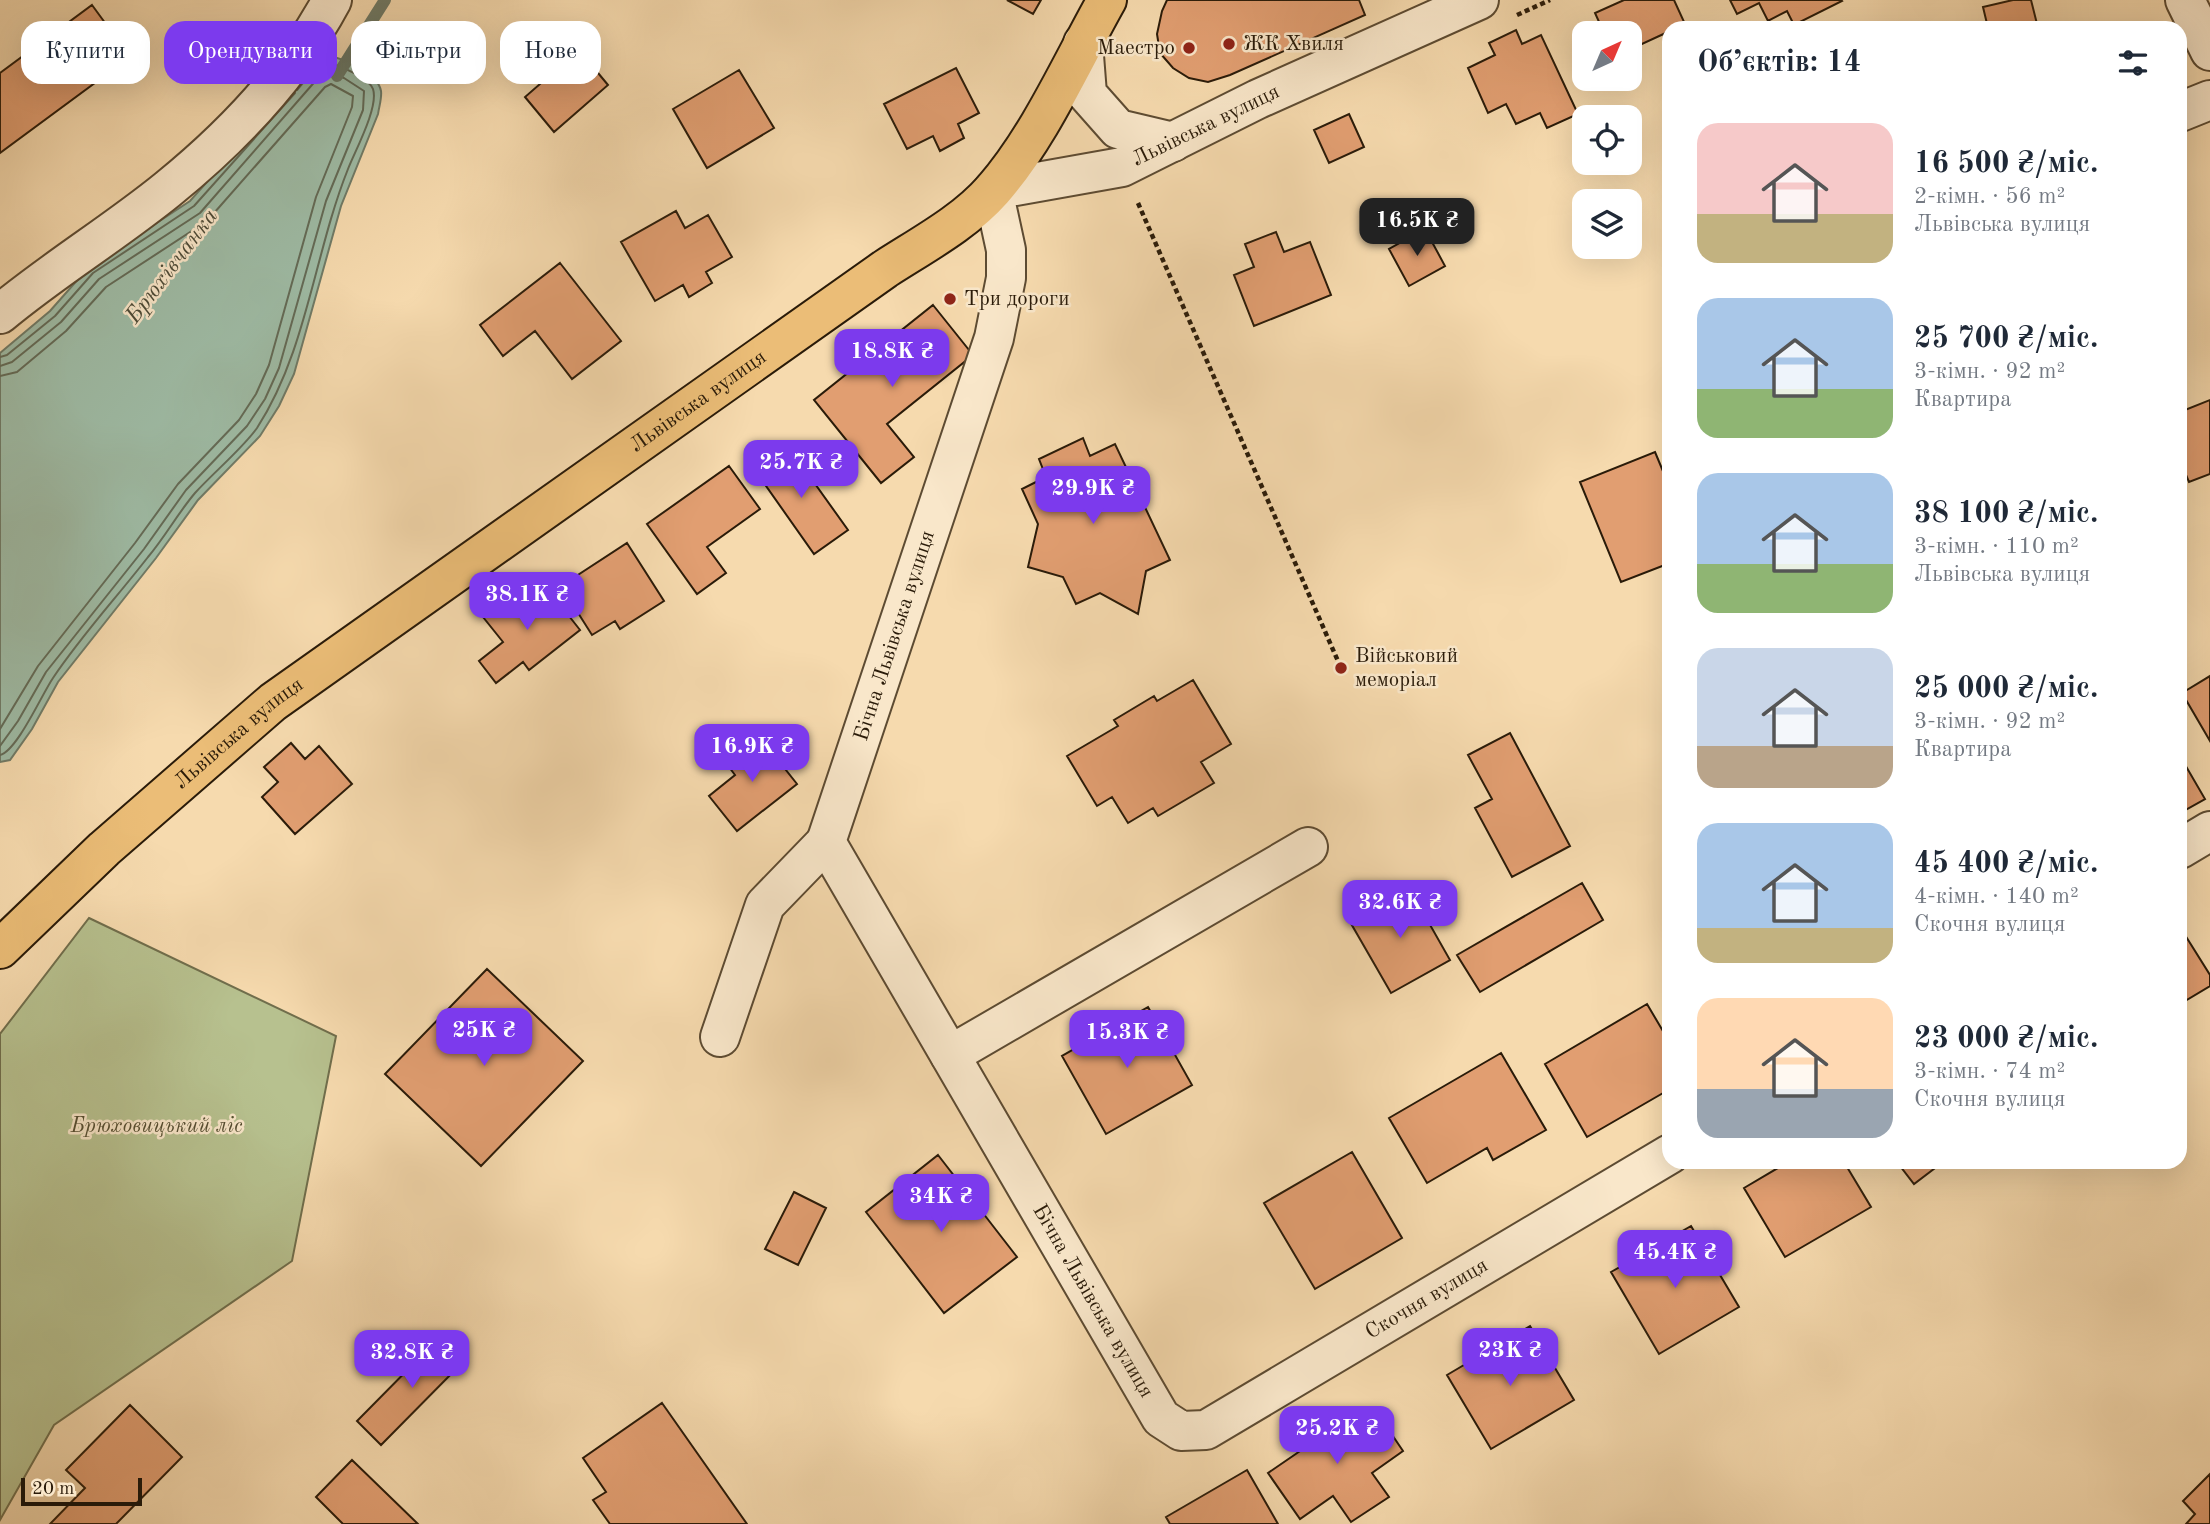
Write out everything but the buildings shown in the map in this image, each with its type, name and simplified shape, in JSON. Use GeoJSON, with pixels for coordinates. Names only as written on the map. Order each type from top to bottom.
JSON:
{"type":"FeatureCollection","features":[{"type":"Feature","properties":{"kind":"main road"},"geometry":{"type":"LineString","coordinates":[[993,190],[1027,143],[1107,0]]}},
{"type":"Feature","properties":{"kind":"main road","name":"Львівська вулиця"},"geometry":{"type":"LineString","coordinates":[[0,949],[133,823],[273,702],[885,269],[958,221],[993,190]]}},
{"type":"Feature","properties":{"kind":"street"},"geometry":{"type":"LineString","coordinates":[[0,313],[168,189],[222,142],[272,88],[318,25],[332,0]]}},
{"type":"Feature","properties":{"kind":"street","name":"Львівська вулиця"},"geometry":{"type":"LineString","coordinates":[[993,190],[1122,167],[1258,99],[1479,0]]}},
{"type":"Feature","properties":{"kind":"street"},"geometry":{"type":"LineString","coordinates":[[2185,0],[2210,51]]}},
{"type":"Feature","properties":{"kind":"street"},"geometry":{"type":"LineString","coordinates":[[1083,43],[1087,94],[1118,128],[1173,142]]}},
{"type":"Feature","properties":{"kind":"street"},"geometry":{"type":"LineString","coordinates":[[2187,109],[2210,100]]}},
{"type":"Feature","properties":{"kind":"street","name":"Бічна Львівська вулиця"},"geometry":{"type":"LineString","coordinates":[[993,190],[1006,250],[1006,278],[994,338],[826,842],[1161,1418],[1181,1431]]}},
{"type":"Feature","properties":{"kind":"street"},"geometry":{"type":"LineString","coordinates":[[2187,845],[2210,831]]}},
{"type":"Feature","properties":{"kind":"street"},"geometry":{"type":"LineString","coordinates":[[720,1037],[765,905],[826,842]]}},
{"type":"Feature","properties":{"kind":"street"},"geometry":{"type":"LineString","coordinates":[[950,1055],[1308,847]]}},
{"type":"Feature","properties":{"kind":"street","name":"Скочня вулиця"},"geometry":{"type":"LineString","coordinates":[[1181,1431],[1206,1430],[1662,1159]]}},
{"type":"Feature","properties":{"kind":"path"},"geometry":{"type":"LineString","coordinates":[[1122,167],[1341,668]]}},
{"type":"Feature","properties":{"kind":"green space","name":"Брюховицький ліс"},"geometry":{"type":"Polygon","coordinates":[[[89,918],[336,1036],[292,1261],[54,1425],[0,1520],[0,1034],[89,918]]]}},
{"type":"Feature","properties":{"kind":"water"},"geometry":{"type":"Polygon","coordinates":[[[337,58],[351,64],[351,84],[378,84],[381,91],[378,114],[341,206],[294,374],[279,406],[260,436],[198,500],[58,682],[32,729],[10,760],[0,762],[0,353],[50,311],[88,268],[190,201],[293,84],[337,84],[337,58]]]}},
{"type":"Feature","properties":{"kind":"waterway","name":"Брюхівчанка"},"geometry":{"type":"LineString","coordinates":[[337,76],[385,0]]}},
{"type":"Feature","properties":{"kind":"place","name":"ЖК Хвиля"},"geometry":{"type":"Point","coordinates":[1229,44]}},
{"type":"Feature","properties":{"kind":"place","name":"Маестро"},"geometry":{"type":"Point","coordinates":[1189,48]}},
{"type":"Feature","properties":{"kind":"place","name":"Три дороги"},"geometry":{"type":"Point","coordinates":[950,299]}},
{"type":"Feature","properties":{"kind":"place","name":"Військовий меморіал"},"geometry":{"type":"Point","coordinates":[1341,668]}}]}
